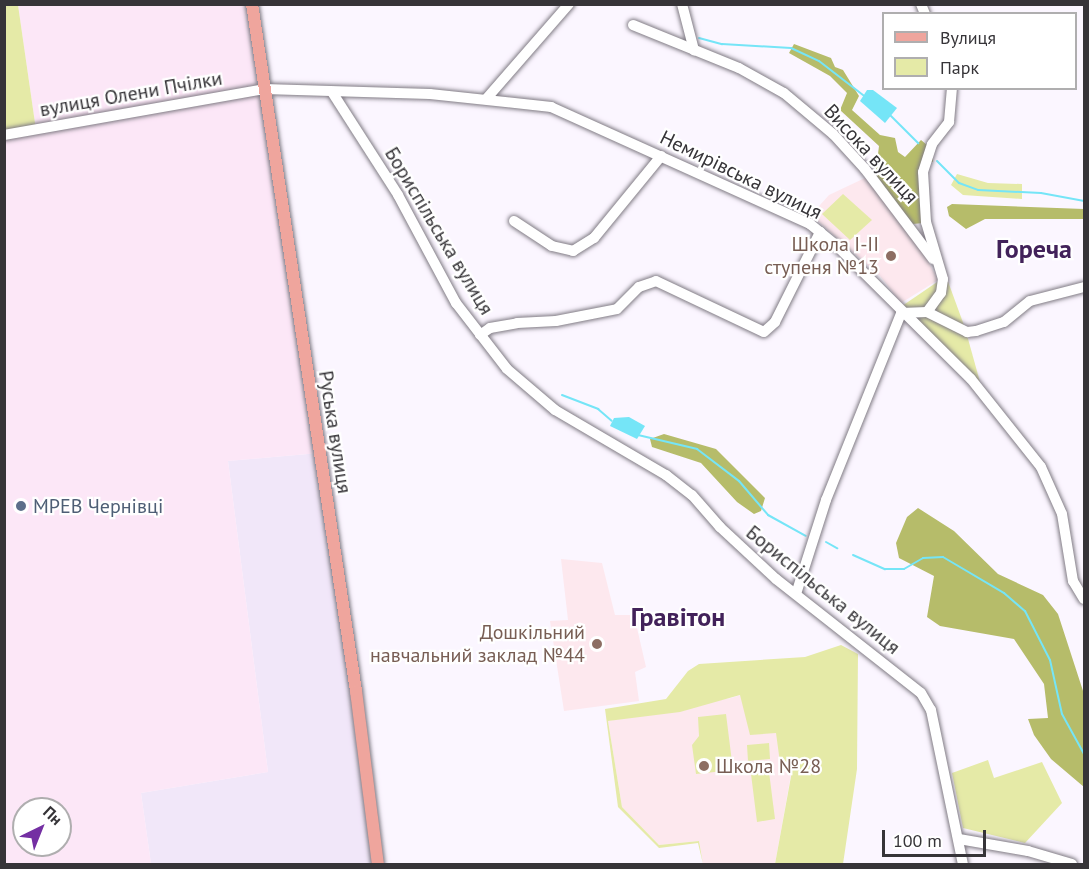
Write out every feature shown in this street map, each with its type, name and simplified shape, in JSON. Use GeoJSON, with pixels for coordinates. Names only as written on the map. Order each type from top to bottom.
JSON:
{"type":"FeatureCollection","features":[{"type":"Feature","properties":{"kind":"main road","name":"Руська вулиця"},"geometry":{"type":"LineString","coordinates":[[252,4],[356,691],[378,864]]}},
{"type":"Feature","properties":{"kind":"street"},"geometry":{"type":"LineString","coordinates":[[487,98],[557,10],[569,4]]}},
{"type":"Feature","properties":{"kind":"street"},"geometry":{"type":"LineString","coordinates":[[682,4],[693,51]]}},
{"type":"Feature","properties":{"kind":"street","name":"Висока вулиця"},"geometry":{"type":"LineString","coordinates":[[633,25],[739,68],[784,93],[833,134],[904,216],[940,269]]}},
{"type":"Feature","properties":{"kind":"street","name":"Немирівська вулиця"},"geometry":{"type":"LineString","coordinates":[[264,89],[487,98],[550,107],[661,156],[820,232],[971,379],[1041,467],[1062,514],[1072,580],[1084,599]]}},
{"type":"Feature","properties":{"kind":"street","name":"вулиця Олени Пчілки"},"geometry":{"type":"LineString","coordinates":[[4,135],[264,89]]}},
{"type":"Feature","properties":{"kind":"street"},"geometry":{"type":"LineString","coordinates":[[927,312],[941,293],[940,269],[926,222],[923,172],[932,144],[949,122],[952,90]]}},
{"type":"Feature","properties":{"kind":"street","name":"Бориспільська вулиця"},"geometry":{"type":"LineString","coordinates":[[332,92],[398,195],[456,303],[507,369],[555,410],[675,481],[776,579],[921,693],[931,710],[963,864]]}},
{"type":"Feature","properties":{"kind":"street"},"geometry":{"type":"LineString","coordinates":[[514,221],[552,246],[573,251],[594,238],[661,156]]}},
{"type":"Feature","properties":{"kind":"street"},"geometry":{"type":"LineString","coordinates":[[480,335],[490,328],[517,322],[556,321],[610,311],[623,305],[639,287],[656,281],[764,332],[775,322],[820,232]]}},
{"type":"Feature","properties":{"kind":"street"},"geometry":{"type":"LineString","coordinates":[[796,594],[826,500],[902,313],[927,312],[967,332],[976,331],[1004,322],[1030,301],[1084,287]]}},
{"type":"Feature","properties":{"kind":"street"},"geometry":{"type":"LineString","coordinates":[[959,839],[1028,851],[1072,864]]}},
{"type":"Feature","properties":{"kind":"shaded area"},"geometry":{"type":"Polygon","coordinates":[[[18,5],[252,5],[319,453],[228,461],[268,772],[141,793],[151,864],[5,864],[4,136],[36,130],[18,5]]]}},
{"type":"Feature","properties":{"kind":"shaded area","name":"Школа I-II ступеня №13"},"geometry":{"type":"Polygon","coordinates":[[[867,177],[914,235],[938,280],[901,303],[880,276],[811,215],[829,195],[867,177]]]}},
{"type":"Feature","properties":{"kind":"shaded area"},"geometry":{"type":"Polygon","coordinates":[[[319,453],[382,864],[151,864],[141,793],[268,772],[228,461],[319,453]]]}},
{"type":"Feature","properties":{"kind":"shaded area","name":"Дошкільний навчальний заклад №44"},"geometry":{"type":"Polygon","coordinates":[[[561,559],[602,563],[615,615],[634,615],[646,667],[635,672],[639,701],[564,711],[550,621],[568,620],[561,559]]]}},
{"type":"Feature","properties":{"kind":"shaded area","name":"Школа №28"},"geometry":{"type":"Polygon","coordinates":[[[791,680],[800,724],[775,864],[703,864],[699,841],[659,845],[622,807],[608,721],[731,698],[791,680]]]}},
{"type":"Feature","properties":{"kind":"green space"},"geometry":{"type":"Polygon","coordinates":[[[5,5],[18,5],[36,130],[5,136],[5,5]]]}},
{"type":"Feature","properties":{"kind":"green space"},"geometry":{"type":"Polygon","coordinates":[[[794,44],[831,58],[835,67],[843,70],[859,96],[852,110],[880,135],[895,138],[898,152],[905,157],[921,140],[933,150],[933,162],[923,159],[923,223],[913,224],[875,178],[879,146],[840,110],[847,93],[830,76],[789,53],[794,44]]]}},
{"type":"Feature","properties":{"kind":"green space"},"geometry":{"type":"Polygon","coordinates":[[[957,174],[988,183],[1022,184],[1022,199],[963,195],[951,185],[957,174]]]}},
{"type":"Feature","properties":{"kind":"green space"},"geometry":{"type":"Polygon","coordinates":[[[843,194],[872,220],[850,240],[822,214],[843,194]]]}},
{"type":"Feature","properties":{"kind":"green space"},"geometry":{"type":"Polygon","coordinates":[[[952,204],[1084,209],[1084,219],[985,219],[966,229],[949,216],[947,207],[952,204]]]}},
{"type":"Feature","properties":{"kind":"green space"},"geometry":{"type":"Polygon","coordinates":[[[946,276],[965,328],[980,382],[902,306],[946,276]]]}},
{"type":"Feature","properties":{"kind":"green space"},"geometry":{"type":"Polygon","coordinates":[[[664,434],[716,449],[765,498],[761,511],[754,514],[737,502],[701,463],[652,447],[650,439],[664,434]]]}},
{"type":"Feature","properties":{"kind":"green space"},"geometry":{"type":"Polygon","coordinates":[[[918,508],[954,531],[998,574],[1043,595],[1058,614],[1084,694],[1084,787],[1051,759],[1034,735],[1028,719],[1048,718],[1044,684],[1014,639],[940,626],[927,617],[934,576],[899,558],[896,543],[907,517],[918,508]]]}},
{"type":"Feature","properties":{"kind":"green space"},"geometry":{"type":"Polygon","coordinates":[[[841,645],[858,654],[857,769],[843,864],[775,864],[792,771],[781,770],[776,733],[750,735],[740,695],[680,712],[608,721],[622,807],[659,845],[699,841],[703,864],[698,843],[659,848],[618,807],[605,709],[666,699],[688,671],[699,664],[805,657],[841,645]]]}},
{"type":"Feature","properties":{"kind":"green space"},"geometry":{"type":"Polygon","coordinates":[[[726,714],[733,770],[696,774],[692,745],[699,736],[698,717],[726,714]]]}},
{"type":"Feature","properties":{"kind":"green space"},"geometry":{"type":"Polygon","coordinates":[[[769,743],[770,759],[748,761],[747,745],[769,743]]]}},
{"type":"Feature","properties":{"kind":"green space"},"geometry":{"type":"Polygon","coordinates":[[[988,760],[994,778],[1042,762],[1062,803],[1025,843],[963,828],[952,773],[988,760]]]}},
{"type":"Feature","properties":{"kind":"green space"},"geometry":{"type":"Polygon","coordinates":[[[768,764],[775,819],[757,822],[750,766],[768,764]]]}},
{"type":"Feature","properties":{"kind":"water"},"geometry":{"type":"Polygon","coordinates":[[[867,90],[873,90],[897,108],[885,123],[860,101],[867,90]]]}},
{"type":"Feature","properties":{"kind":"water"},"geometry":{"type":"Polygon","coordinates":[[[629,417],[645,426],[637,439],[610,426],[614,418],[629,417]]]}},
{"type":"Feature","properties":{"kind":"waterway"},"geometry":{"type":"LineString","coordinates":[[699,38],[722,44],[791,48],[819,61],[863,95]]}},
{"type":"Feature","properties":{"kind":"waterway"},"geometry":{"type":"LineString","coordinates":[[890,115],[918,143]]}},
{"type":"Feature","properties":{"kind":"waterway"},"geometry":{"type":"LineString","coordinates":[[937,161],[959,183],[978,190],[1041,193],[1084,201]]}},
{"type":"Feature","properties":{"kind":"waterway"},"geometry":{"type":"LineString","coordinates":[[562,395],[598,409],[612,421]]}},
{"type":"Feature","properties":{"kind":"waterway"},"geometry":{"type":"LineString","coordinates":[[638,435],[697,449],[739,481],[768,515],[806,536]]}},
{"type":"Feature","properties":{"kind":"waterway"},"geometry":{"type":"LineString","coordinates":[[826,542],[837,548]]}},
{"type":"Feature","properties":{"kind":"waterway"},"geometry":{"type":"LineString","coordinates":[[853,555],[885,569],[904,569],[923,558],[943,557],[1004,593],[1025,611],[1050,660],[1062,714],[1084,754]]}},
{"type":"Feature","properties":{"kind":"place","name":"Школа I-II ступеня №13"},"geometry":{"type":"Point","coordinates":[891,256]}},
{"type":"Feature","properties":{"kind":"place","name":"МРЕВ Чернівці"},"geometry":{"type":"Point","coordinates":[21,506]}},
{"type":"Feature","properties":{"kind":"place","name":"Дошкільний навчальний заклад №44"},"geometry":{"type":"Point","coordinates":[597,644]}},
{"type":"Feature","properties":{"kind":"place","name":"Школа №28"},"geometry":{"type":"Point","coordinates":[704,766]}},
{"type":"Feature","properties":{"kind":"district","name":"Гореча"},"geometry":{"type":"Point","coordinates":[1034,249]}},
{"type":"Feature","properties":{"kind":"district","name":"Гравітон"},"geometry":{"type":"Point","coordinates":[678,617]}}]}
